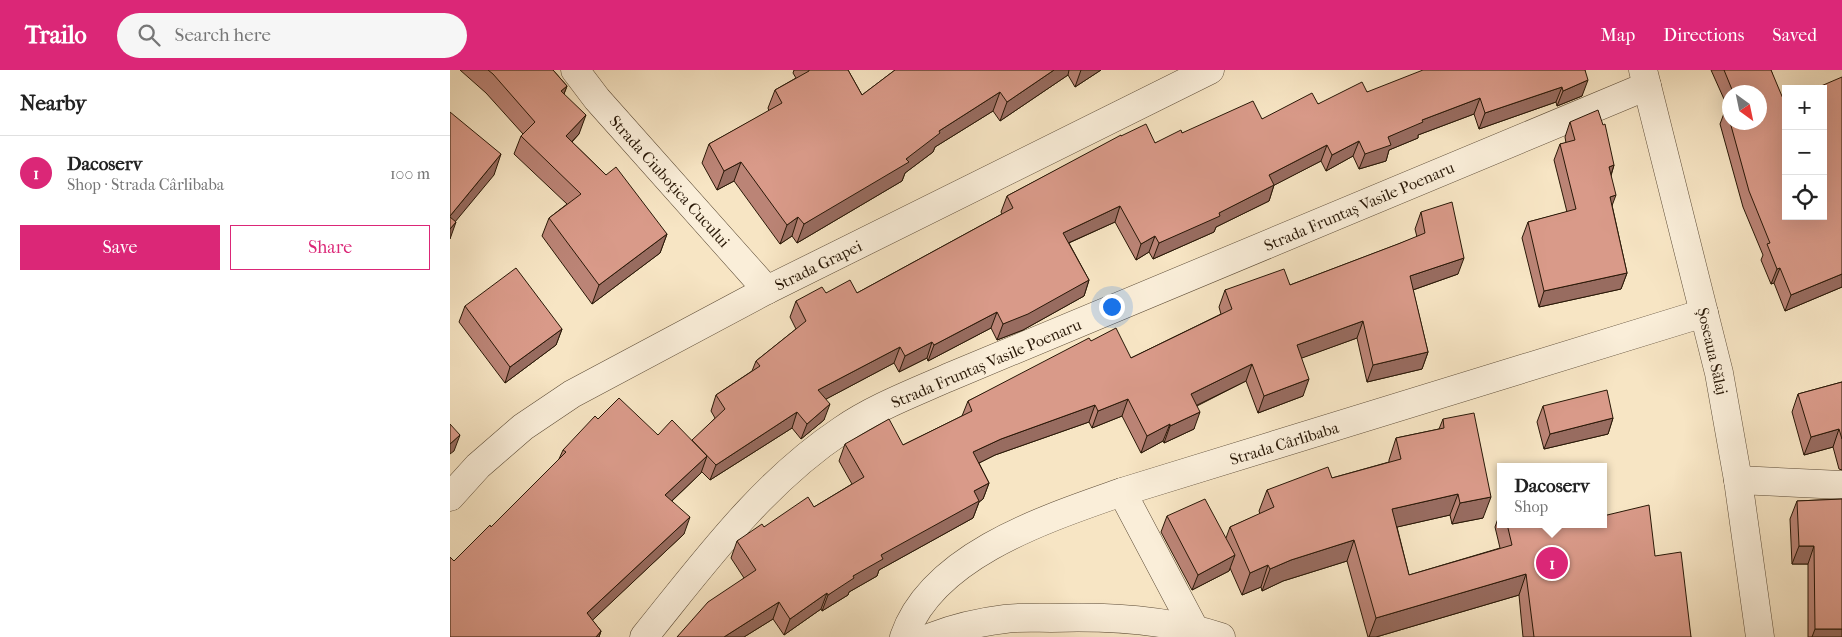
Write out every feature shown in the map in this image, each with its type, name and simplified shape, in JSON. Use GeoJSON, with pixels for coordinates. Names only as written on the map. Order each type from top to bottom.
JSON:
{"type":"FeatureCollection","features":[{"type":"Feature","properties":{"kind":"street","name":"Strada Ciuboțica Cucului"},"geometry":{"type":"LineString","coordinates":[[575,70],[597,100],[766,290]]}},
{"type":"Feature","properties":{"kind":"street","name":"Strada Grapei"},"geometry":{"type":"LineString","coordinates":[[450,497],[478,466],[523,427],[572,394],[766,290],[1210,70]]}},
{"type":"Feature","properties":{"kind":"street","name":"Șoseaua Sălaj"},"geometry":{"type":"LineString","coordinates":[[1645,78],[1719,374],[1738,480],[1760,637]]}},
{"type":"Feature","properties":{"kind":"street","name":"Strada Fruntaș Vasile Poenaru"},"geometry":{"type":"LineString","coordinates":[[644,637],[726,535],[760,497],[797,463],[842,429],[946,378],[1645,78]]}},
{"type":"Feature","properties":{"kind":"street","name":"Strada Cârlibaba"},"geometry":{"type":"LineString","coordinates":[[904,637],[908,624],[923,600],[953,571],[980,552],[1051,517],[1122,492],[1704,313]]}},
{"type":"Feature","properties":{"kind":"street"},"geometry":{"type":"LineString","coordinates":[[1738,480],[1842,485]]}},
{"type":"Feature","properties":{"kind":"street"},"geometry":{"type":"LineString","coordinates":[[1122,492],[1194,628]]}},
{"type":"Feature","properties":{"kind":"street"},"geometry":{"type":"LineString","coordinates":[[931,637],[950,630],[1011,628],[1089,617],[1142,621],[1194,628],[1221,637]]}},
{"type":"Feature","properties":{"kind":"building"},"geometry":{"type":"Polygon","coordinates":[[[488,70],[553,70],[567,86],[561,91],[586,115],[566,136],[606,175],[616,167],[667,234],[599,285],[549,218],[581,194],[521,136],[535,122],[488,70]]]}},
{"type":"Feature","properties":{"kind":"building"},"geometry":{"type":"Polygon","coordinates":[[[809,70],[848,70],[862,95],[895,70],[1054,70],[1007,102],[1000,92],[939,131],[940,133],[906,159],[909,162],[804,224],[798,217],[787,225],[741,162],[724,171],[709,144],[782,103],[775,90],[809,70]]]}},
{"type":"Feature","properties":{"kind":"building"},"geometry":{"type":"Polygon","coordinates":[[[1423,70],[1585,70],[1588,80],[1563,91],[1562,87],[1485,113],[1480,98],[1422,120],[1423,122],[1388,137],[1391,145],[1365,154],[1359,141],[1332,155],[1327,145],[1269,175],[1274,185],[1219,213],[1220,216],[1159,243],[1155,236],[1141,244],[1120,206],[1063,233],[1089,280],[1028,314],[1003,324],[997,312],[934,345],[932,342],[905,356],[900,347],[818,390],[830,404],[807,424],[797,412],[716,465],[692,440],[725,409],[716,395],[760,366],[756,361],[806,321],[796,301],[822,287],[826,293],[850,280],[857,293],[1013,208],[1007,196],[1121,135],[1146,124],[1155,143],[1181,130],[1182,133],[1253,101],[1262,119],[1312,93],[1318,104],[1362,82],[1367,92],[1423,70]]]}},
{"type":"Feature","properties":{"kind":"building"},"geometry":{"type":"Polygon","coordinates":[[[1724,70],[1771,70],[1782,96],[1782,220],[1827,220],[1827,85],[1823,85],[1842,77],[1842,274],[1791,295],[1780,268],[1777,269],[1767,244],[1770,243],[1749,191],[1732,130],[1767,130],[1767,85],[1730,85],[1724,70]]]}},
{"type":"Feature","properties":{"kind":"building"},"geometry":{"type":"Polygon","coordinates":[[[1598,110],[1603,125],[1605,124],[1614,165],[1609,167],[1616,195],[1610,197],[1627,273],[1544,291],[1528,222],[1576,209],[1560,144],[1575,140],[1570,122],[1598,110]]]}},
{"type":"Feature","properties":{"kind":"building"},"geometry":{"type":"Polygon","coordinates":[[[450,112],[501,154],[450,216],[450,112]]]}},
{"type":"Feature","properties":{"kind":"building"},"geometry":{"type":"Polygon","coordinates":[[[1452,202],[1464,258],[1410,276],[1428,352],[1373,365],[1363,321],[1297,345],[1309,379],[1264,396],[1252,364],[1191,394],[1200,412],[1147,436],[1128,399],[1098,411],[1095,405],[1001,439],[973,452],[989,483],[974,491],[979,501],[881,555],[883,559],[853,576],[854,578],[828,595],[827,593],[790,619],[779,602],[724,637],[677,637],[708,602],[756,570],[737,541],[762,524],[764,527],[808,497],[814,507],[864,477],[845,444],[889,419],[903,445],[972,411],[968,401],[1089,338],[1091,341],[1116,328],[1131,358],[1232,309],[1225,290],[1284,269],[1290,285],[1398,244],[1425,233],[1421,212],[1452,202]]]}},
{"type":"Feature","properties":{"kind":"building"},"geometry":{"type":"Polygon","coordinates":[[[450,217],[456,222],[450,229],[450,217]]]}},
{"type":"Feature","properties":{"kind":"building"},"geometry":{"type":"Polygon","coordinates":[[[516,268],[562,329],[510,367],[465,306],[516,268]]]}},
{"type":"Feature","properties":{"kind":"building"},"geometry":{"type":"Polygon","coordinates":[[[1842,382],[1842,439],[1839,429],[1811,437],[1798,394],[1842,382]]]}},
{"type":"Feature","properties":{"kind":"building"},"geometry":{"type":"Polygon","coordinates":[[[1607,390],[1613,418],[1550,434],[1543,406],[1607,390]]]}},
{"type":"Feature","properties":{"kind":"building"},"geometry":{"type":"Polygon","coordinates":[[[619,398],[658,435],[672,420],[707,456],[665,495],[690,517],[587,613],[601,631],[596,637],[450,637],[450,557],[454,561],[490,525],[491,527],[566,452],[563,450],[595,416],[598,419],[619,398]]]}},
{"type":"Feature","properties":{"kind":"building"},"geometry":{"type":"Polygon","coordinates":[[[1474,413],[1491,497],[1460,503],[1458,494],[1392,509],[1409,575],[1512,545],[1508,528],[1607,528],[1607,515],[1649,505],[1655,556],[1681,552],[1691,637],[1534,637],[1526,574],[1376,618],[1354,540],[1291,560],[1270,569],[1268,565],[1250,573],[1230,527],[1274,507],[1267,490],[1328,467],[1332,478],[1401,459],[1396,438],[1444,428],[1443,419],[1474,413]]]}},
{"type":"Feature","properties":{"kind":"building"},"geometry":{"type":"Polygon","coordinates":[[[450,424],[460,435],[450,444],[450,424]]]}},
{"type":"Feature","properties":{"kind":"building"},"geometry":{"type":"Polygon","coordinates":[[[1205,499],[1235,555],[1198,575],[1167,516],[1205,499]]]}},
{"type":"Feature","properties":{"kind":"building"},"geometry":{"type":"Polygon","coordinates":[[[1842,499],[1842,629],[1815,629],[1814,546],[1799,546],[1797,501],[1842,499]]]}},
{"type":"Feature","properties":{"kind":"place","name":"Dacoserv"},"geometry":{"type":"Point","coordinates":[1552,563]}}]}
